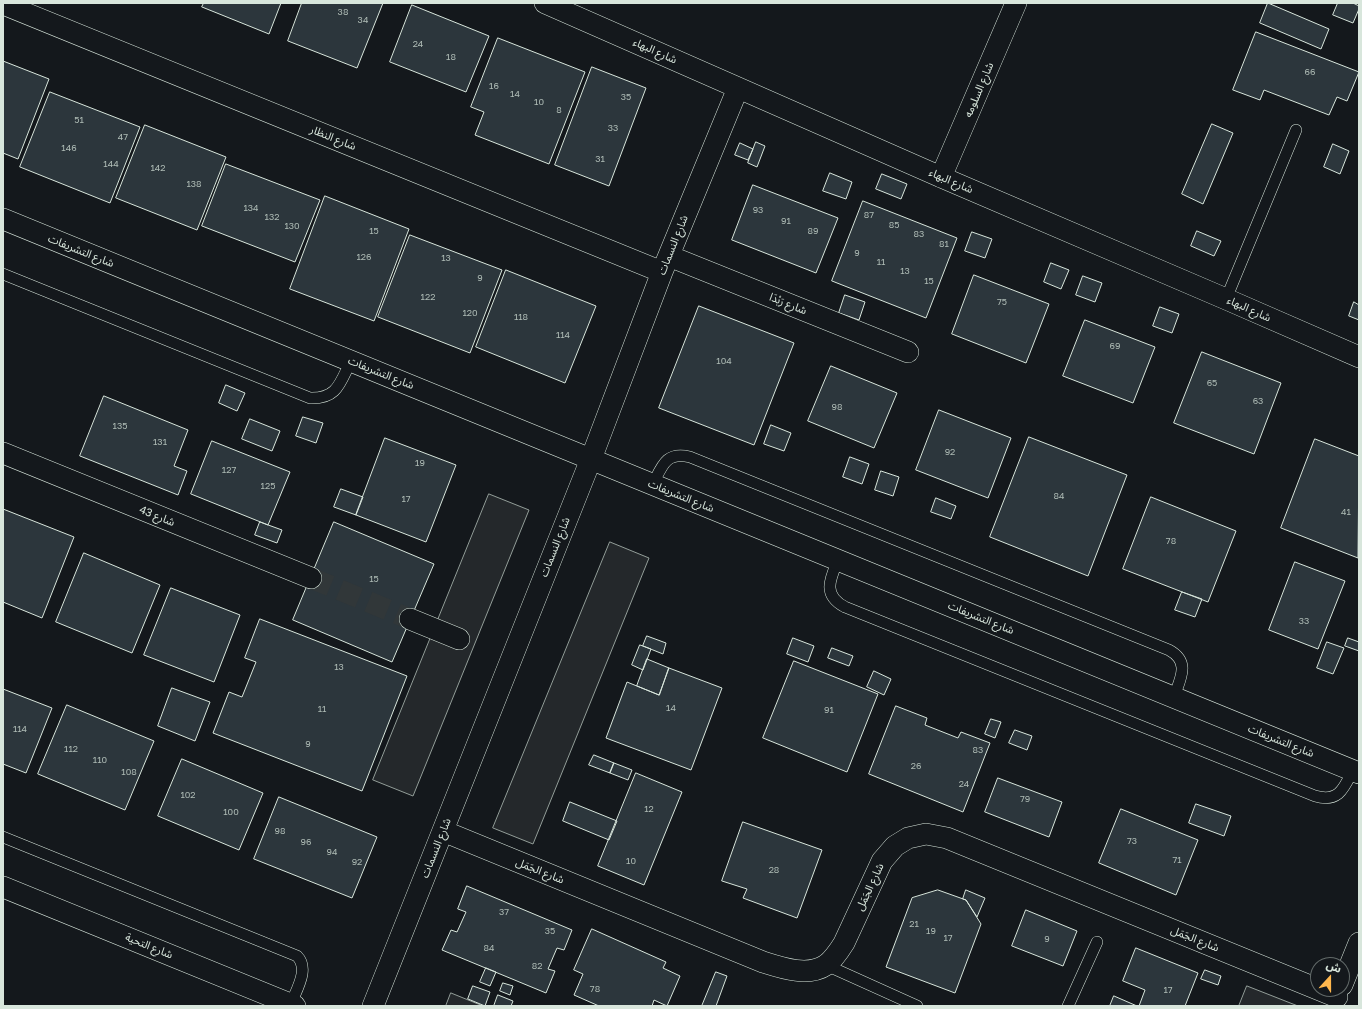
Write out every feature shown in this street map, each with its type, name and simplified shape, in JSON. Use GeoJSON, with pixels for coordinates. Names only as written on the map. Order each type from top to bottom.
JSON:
{"type":"FeatureCollection","features":[{"type":"Feature","properties":{"kind":"street","name":"شارع البهاء"},"geometry":{"type":"LineString","coordinates":[[545,3],[941,177],[1359,357]]}},
{"type":"Feature","properties":{"kind":"street","name":"شارع السلومه"},"geometry":{"type":"LineString","coordinates":[[941,177],[1016,3]]}},
{"type":"Feature","properties":{"kind":"street","name":"شارع النظار"},"geometry":{"type":"LineString","coordinates":[[3,4],[666,264]]}},
{"type":"Feature","properties":{"kind":"street","name":"شارع النسمات"},"geometry":{"type":"LineString","coordinates":[[373,1006],[591,459],[666,264],[738,88]]}},
{"type":"Feature","properties":{"kind":"street","name":"شارع التشريفات"},"geometry":{"type":"LineString","coordinates":[[3,219],[1356,771]]}},
{"type":"Feature","properties":{"kind":"street","name":"شارع رَبْدَا"},"geometry":{"type":"LineString","coordinates":[[666,264],[908,352]]}},
{"type":"Feature","properties":{"kind":"street","name":"شارع 43"},"geometry":{"type":"LineString","coordinates":[[3,453],[311,578]]}},
{"type":"Feature","properties":{"kind":"street"},"geometry":{"type":"LineString","coordinates":[[410,619],[459,639]]}},
{"type":"Feature","properties":{"kind":"street","name":"شارع الجَمَل"},"geometry":{"type":"LineString","coordinates":[[443,831],[763,962],[788,970],[809,971],[826,965],[837,954],[844,943],[882,861],[895,846],[908,838],[926,834],[947,838],[1310,983]]}},
{"type":"Feature","properties":{"kind":"street","name":"شارع التحية"},"geometry":{"type":"LineString","coordinates":[[3,887],[293,1005]]}},
{"type":"Feature","properties":{"kind":"street"},"geometry":{"type":"LineString","coordinates":[[1350,965],[1359,943]]}},
{"type":"Feature","properties":{"kind":"lane"},"geometry":{"type":"LineString","coordinates":[[1226,299],[1296,130]]}},
{"type":"Feature","properties":{"kind":"lane"},"geometry":{"type":"LineString","coordinates":[[3,274],[310,398],[319,398],[334,392],[351,361]]}},
{"type":"Feature","properties":{"kind":"lane"},"geometry":{"type":"LineString","coordinates":[[653,484],[662,464],[666,460],[677,455],[690,457],[1169,650],[1179,658],[1183,671],[1174,697]]}},
{"type":"Feature","properties":{"kind":"lane"},"geometry":{"type":"LineString","coordinates":[[838,560],[830,579],[829,586],[834,599],[845,607],[1315,796],[1327,798],[1339,794],[1356,771]]}},
{"type":"Feature","properties":{"kind":"lane"},"geometry":{"type":"LineString","coordinates":[[3,837],[297,956],[301,960],[303,970],[293,1005]]}},
{"type":"Feature","properties":{"kind":"lane"},"geometry":{"type":"LineString","coordinates":[[1068,1006],[1097,942]]}},
{"type":"Feature","properties":{"kind":"lane"},"geometry":{"type":"LineString","coordinates":[[826,965],[917,1006]]}},
{"type":"Feature","properties":{"kind":"shaded area"},"geometry":{"type":"Polygon","coordinates":[[[489,494],[529,510],[413,796],[373,780],[489,494]]]}},
{"type":"Feature","properties":{"kind":"shaded area"},"geometry":{"type":"Polygon","coordinates":[[[610,542],[649,558],[533,844],[493,828],[610,542]]]}},
{"type":"Feature","properties":{"kind":"shaded area"},"geometry":{"type":"Polygon","coordinates":[[[1247,986],[1298,1006],[1239,1006],[1247,986]]]}},
{"type":"Feature","properties":{"kind":"shaded area"},"geometry":{"type":"Polygon","coordinates":[[[451,993],[483,1006],[446,1006],[451,993]]]}},
{"type":"Feature","properties":{"kind":"building"},"geometry":{"type":"Polygon","coordinates":[[[204,3],[281,3],[269,34],[202,7],[204,3]]]}},
{"type":"Feature","properties":{"kind":"building"},"geometry":{"type":"Polygon","coordinates":[[[302,3],[383,3],[357,68],[288,41],[302,3]]]}},
{"type":"Feature","properties":{"kind":"building"},"geometry":{"type":"Polygon","coordinates":[[[1268,3],[1329,29],[1321,49],[1260,23],[1268,3]]]}},
{"type":"Feature","properties":{"kind":"building"},"geometry":{"type":"Polygon","coordinates":[[[1338,3],[1353,3],[1359,6],[1353,23],[1333,15],[1338,3]]]}},
{"type":"Feature","properties":{"kind":"building"},"geometry":{"type":"Polygon","coordinates":[[[412,5],[489,36],[466,92],[390,62],[412,5]]]}},
{"type":"Feature","properties":{"kind":"building"},"geometry":{"type":"Polygon","coordinates":[[[1256,32],[1359,72],[1347,101],[1337,97],[1329,115],[1264,90],[1260,100],[1233,90],[1256,32]]]}},
{"type":"Feature","properties":{"kind":"building"},"geometry":{"type":"Polygon","coordinates":[[[498,38],[585,72],[549,164],[475,135],[484,112],[471,107],[498,38]]]}},
{"type":"Feature","properties":{"kind":"building"},"geometry":{"type":"Polygon","coordinates":[[[3,61],[49,79],[18,159],[3,153],[3,61]]]}},
{"type":"Feature","properties":{"kind":"building"},"geometry":{"type":"Polygon","coordinates":[[[592,67],[646,88],[609,186],[555,165],[592,67]]]}},
{"type":"Feature","properties":{"kind":"building"},"geometry":{"type":"Polygon","coordinates":[[[50,92],[140,127],[110,203],[20,167],[50,92]]]}},
{"type":"Feature","properties":{"kind":"building"},"geometry":{"type":"Polygon","coordinates":[[[1212,124],[1233,133],[1203,204],[1182,194],[1212,124]]]}},
{"type":"Feature","properties":{"kind":"building"},"geometry":{"type":"Polygon","coordinates":[[[145,125],[226,157],[197,230],[116,198],[145,125]]]}},
{"type":"Feature","properties":{"kind":"building"},"geometry":{"type":"Polygon","coordinates":[[[756,142],[765,146],[757,167],[748,163],[756,142]]]}},
{"type":"Feature","properties":{"kind":"building"},"geometry":{"type":"Polygon","coordinates":[[[740,143],[753,149],[748,160],[735,155],[740,143]]]}},
{"type":"Feature","properties":{"kind":"building"},"geometry":{"type":"Polygon","coordinates":[[[1333,144],[1349,151],[1340,174],[1324,167],[1333,144]]]}},
{"type":"Feature","properties":{"kind":"building"},"geometry":{"type":"Polygon","coordinates":[[[226,164],[320,200],[295,262],[202,226],[226,164]]]}},
{"type":"Feature","properties":{"kind":"building"},"geometry":{"type":"Polygon","coordinates":[[[830,173],[852,182],[846,199],[823,191],[830,173]]]}},
{"type":"Feature","properties":{"kind":"building"},"geometry":{"type":"Polygon","coordinates":[[[882,174],[907,184],[901,199],[876,189],[882,174]]]}},
{"type":"Feature","properties":{"kind":"building"},"geometry":{"type":"Polygon","coordinates":[[[753,185],[838,218],[816,273],[732,240],[753,185]]]}},
{"type":"Feature","properties":{"kind":"building"},"geometry":{"type":"Polygon","coordinates":[[[325,196],[409,229],[374,321],[290,289],[325,196]]]}},
{"type":"Feature","properties":{"kind":"building"},"geometry":{"type":"Polygon","coordinates":[[[863,201],[957,238],[926,318],[832,281],[863,201]]]}},
{"type":"Feature","properties":{"kind":"building"},"geometry":{"type":"Polygon","coordinates":[[[1197,231],[1221,241],[1214,256],[1191,246],[1197,231]]]}},
{"type":"Feature","properties":{"kind":"building"},"geometry":{"type":"Polygon","coordinates":[[[972,232],[992,239],[985,258],[965,251],[972,232]]]}},
{"type":"Feature","properties":{"kind":"building"},"geometry":{"type":"Polygon","coordinates":[[[410,235],[502,270],[470,353],[378,317],[410,235]]]}},
{"type":"Feature","properties":{"kind":"building"},"geometry":{"type":"Polygon","coordinates":[[[1051,263],[1069,270],[1061,289],[1044,282],[1051,263]]]}},
{"type":"Feature","properties":{"kind":"building"},"geometry":{"type":"Polygon","coordinates":[[[506,270],[596,306],[565,383],[476,347],[506,270]]]}},
{"type":"Feature","properties":{"kind":"building"},"geometry":{"type":"Polygon","coordinates":[[[974,275],[1049,304],[1026,363],[952,334],[974,275]]]}},
{"type":"Feature","properties":{"kind":"building"},"geometry":{"type":"Polygon","coordinates":[[[1083,276],[1102,283],[1095,302],[1076,295],[1083,276]]]}},
{"type":"Feature","properties":{"kind":"building"},"geometry":{"type":"Polygon","coordinates":[[[845,295],[865,302],[859,320],[839,313],[845,295]]]}},
{"type":"Feature","properties":{"kind":"building"},"geometry":{"type":"Polygon","coordinates":[[[1354,302],[1359,305],[1359,320],[1349,316],[1354,302]]]}},
{"type":"Feature","properties":{"kind":"building"},"geometry":{"type":"Polygon","coordinates":[[[699,306],[794,343],[754,445],[659,408],[699,306]]]}},
{"type":"Feature","properties":{"kind":"building"},"geometry":{"type":"Polygon","coordinates":[[[1160,307],[1179,314],[1172,333],[1153,326],[1160,307]]]}},
{"type":"Feature","properties":{"kind":"building"},"geometry":{"type":"Polygon","coordinates":[[[1085,320],[1155,347],[1133,403],[1063,376],[1085,320]]]}},
{"type":"Feature","properties":{"kind":"building"},"geometry":{"type":"Polygon","coordinates":[[[1202,352],[1281,383],[1254,454],[1174,423],[1202,352]]]}},
{"type":"Feature","properties":{"kind":"building"},"geometry":{"type":"Polygon","coordinates":[[[831,366],[897,393],[874,448],[808,421],[831,366]]]}},
{"type":"Feature","properties":{"kind":"building"},"geometry":{"type":"Polygon","coordinates":[[[226,385],[245,393],[237,411],[219,403],[226,385]]]}},
{"type":"Feature","properties":{"kind":"building"},"geometry":{"type":"Polygon","coordinates":[[[104,396],[188,430],[174,466],[187,471],[178,495],[80,456],[104,396]]]}},
{"type":"Feature","properties":{"kind":"building"},"geometry":{"type":"Polygon","coordinates":[[[939,410],[1011,438],[988,498],[916,470],[939,410]]]}},
{"type":"Feature","properties":{"kind":"building"},"geometry":{"type":"Polygon","coordinates":[[[303,417],[323,423],[316,443],[296,436],[303,417]]]}},
{"type":"Feature","properties":{"kind":"building"},"geometry":{"type":"Polygon","coordinates":[[[250,419],[280,431],[272,451],[242,439],[250,419]]]}},
{"type":"Feature","properties":{"kind":"building"},"geometry":{"type":"Polygon","coordinates":[[[771,425],[791,433],[784,451],[764,444],[771,425]]]}},
{"type":"Feature","properties":{"kind":"building"},"geometry":{"type":"Polygon","coordinates":[[[1029,437],[1127,475],[1088,576],[990,537],[1029,437]]]}},
{"type":"Feature","properties":{"kind":"building"},"geometry":{"type":"Polygon","coordinates":[[[385,438],[456,465],[426,542],[356,515],[385,438]]]}},
{"type":"Feature","properties":{"kind":"building"},"geometry":{"type":"Polygon","coordinates":[[[1315,439],[1359,456],[1358,558],[1281,528],[1315,439]]]}},
{"type":"Feature","properties":{"kind":"building"},"geometry":{"type":"Polygon","coordinates":[[[212,441],[290,472],[268,525],[191,494],[212,441]]]}},
{"type":"Feature","properties":{"kind":"building"},"geometry":{"type":"Polygon","coordinates":[[[850,457],[869,464],[862,484],[843,477],[850,457]]]}},
{"type":"Feature","properties":{"kind":"building"},"geometry":{"type":"Polygon","coordinates":[[[881,471],[899,477],[893,496],[875,490],[881,471]]]}},
{"type":"Feature","properties":{"kind":"building"},"geometry":{"type":"Polygon","coordinates":[[[341,489],[363,497],[356,515],[334,507],[341,489]]]}},
{"type":"Feature","properties":{"kind":"building"},"geometry":{"type":"Polygon","coordinates":[[[1151,497],[1236,531],[1208,602],[1123,569],[1151,497]]]}},
{"type":"Feature","properties":{"kind":"building"},"geometry":{"type":"Polygon","coordinates":[[[936,498],[956,506],[951,519],[931,512],[936,498]]]}},
{"type":"Feature","properties":{"kind":"building"},"geometry":{"type":"Polygon","coordinates":[[[3,509],[74,537],[42,618],[3,602],[3,509]]]}},
{"type":"Feature","properties":{"kind":"building"},"geometry":{"type":"Polygon","coordinates":[[[260,522],[282,530],[277,543],[255,535],[260,522]]]}},
{"type":"Feature","properties":{"kind":"building"},"geometry":{"type":"Polygon","coordinates":[[[334,522],[434,564],[392,662],[293,620],[334,522]]]}},
{"type":"Feature","properties":{"kind":"building"},"geometry":{"type":"Polygon","coordinates":[[[84,553],[160,585],[132,653],[56,622],[84,553]]]}},
{"type":"Feature","properties":{"kind":"building"},"geometry":{"type":"Polygon","coordinates":[[[1295,562],[1345,581],[1318,649],[1269,630],[1295,562]]]}},
{"type":"Feature","properties":{"kind":"building"},"geometry":{"type":"Polygon","coordinates":[[[171,588],[240,615],[214,682],[144,655],[171,588]]]}},
{"type":"Feature","properties":{"kind":"building"},"geometry":{"type":"Polygon","coordinates":[[[1182,592],[1202,599],[1195,617],[1175,610],[1182,592]]]}},
{"type":"Feature","properties":{"kind":"building"},"geometry":{"type":"Polygon","coordinates":[[[260,619],[407,676],[362,791],[213,733],[229,692],[242,697],[256,662],[245,658],[260,619]]]}},
{"type":"Feature","properties":{"kind":"building"},"geometry":{"type":"Polygon","coordinates":[[[647,636],[666,643],[663,654],[643,646],[647,636]]]}},
{"type":"Feature","properties":{"kind":"building"},"geometry":{"type":"Polygon","coordinates":[[[793,638],[814,646],[808,662],[787,654],[793,638]]]}},
{"type":"Feature","properties":{"kind":"building"},"geometry":{"type":"Polygon","coordinates":[[[1348,638],[1359,642],[1359,651],[1345,646],[1348,638]]]}},
{"type":"Feature","properties":{"kind":"building"},"geometry":{"type":"Polygon","coordinates":[[[1327,642],[1344,648],[1333,674],[1317,668],[1327,642]]]}},
{"type":"Feature","properties":{"kind":"building"},"geometry":{"type":"Polygon","coordinates":[[[640,645],[651,649],[643,670],[632,665],[640,645]]]}},
{"type":"Feature","properties":{"kind":"building"},"geometry":{"type":"Polygon","coordinates":[[[832,648],[853,656],[849,666],[828,658],[832,648]]]}},
{"type":"Feature","properties":{"kind":"building"},"geometry":{"type":"Polygon","coordinates":[[[647,659],[669,668],[659,695],[637,686],[647,659]]]}},
{"type":"Feature","properties":{"kind":"building"},"geometry":{"type":"Polygon","coordinates":[[[794,661],[878,694],[847,772],[763,738],[794,661]]]}},
{"type":"Feature","properties":{"kind":"building"},"geometry":{"type":"Polygon","coordinates":[[[669,668],[722,688],[691,770],[606,738],[627,682],[659,695],[669,668]]]}},
{"type":"Feature","properties":{"kind":"building"},"geometry":{"type":"Polygon","coordinates":[[[874,671],[891,679],[884,695],[867,687],[874,671]]]}},
{"type":"Feature","properties":{"kind":"building"},"geometry":{"type":"Polygon","coordinates":[[[172,688],[210,702],[195,741],[158,726],[172,688]]]}},
{"type":"Feature","properties":{"kind":"building"},"geometry":{"type":"Polygon","coordinates":[[[3,689],[52,708],[26,773],[3,764],[3,689]]]}},
{"type":"Feature","properties":{"kind":"building"},"geometry":{"type":"Polygon","coordinates":[[[67,705],[154,741],[125,810],[38,774],[67,705]]]}},
{"type":"Feature","properties":{"kind":"building"},"geometry":{"type":"Polygon","coordinates":[[[896,706],[927,718],[925,725],[958,738],[961,732],[990,743],[963,812],[869,774],[896,706]]]}},
{"type":"Feature","properties":{"kind":"building"},"geometry":{"type":"Polygon","coordinates":[[[991,719],[1001,722],[995,738],[985,734],[991,719]]]}},
{"type":"Feature","properties":{"kind":"building"},"geometry":{"type":"Polygon","coordinates":[[[1015,730],[1032,736],[1027,750],[1009,743],[1015,730]]]}},
{"type":"Feature","properties":{"kind":"building"},"geometry":{"type":"Polygon","coordinates":[[[594,755],[614,763],[610,773],[589,765],[594,755]]]}},
{"type":"Feature","properties":{"kind":"building"},"geometry":{"type":"Polygon","coordinates":[[[182,759],[263,793],[239,850],[158,816],[182,759]]]}},
{"type":"Feature","properties":{"kind":"building"},"geometry":{"type":"Polygon","coordinates":[[[614,763],[632,770],[628,780],[610,773],[614,763]]]}},
{"type":"Feature","properties":{"kind":"building"},"geometry":{"type":"Polygon","coordinates":[[[636,773],[682,792],[644,885],[598,866],[636,773]]]}},
{"type":"Feature","properties":{"kind":"building"},"geometry":{"type":"Polygon","coordinates":[[[998,778],[1062,802],[1049,837],[985,812],[998,778]]]}},
{"type":"Feature","properties":{"kind":"building"},"geometry":{"type":"Polygon","coordinates":[[[279,797],[377,837],[352,898],[254,859],[279,797]]]}},
{"type":"Feature","properties":{"kind":"building"},"geometry":{"type":"Polygon","coordinates":[[[570,802],[617,821],[609,840],[563,821],[570,802]]]}},
{"type":"Feature","properties":{"kind":"building"},"geometry":{"type":"Polygon","coordinates":[[[1196,804],[1231,816],[1224,836],[1189,823],[1196,804]]]}},
{"type":"Feature","properties":{"kind":"building"},"geometry":{"type":"Polygon","coordinates":[[[1121,809],[1198,840],[1176,895],[1099,863],[1121,809]]]}},
{"type":"Feature","properties":{"kind":"building"},"geometry":{"type":"Polygon","coordinates":[[[743,822],[822,850],[797,918],[743,898],[747,889],[722,881],[743,822]]]}},
{"type":"Feature","properties":{"kind":"building"},"geometry":{"type":"Polygon","coordinates":[[[467,886],[572,930],[564,950],[557,948],[548,969],[555,971],[546,993],[442,950],[451,930],[457,932],[466,912],[458,909],[467,886]]]}},
{"type":"Feature","properties":{"kind":"building"},"geometry":{"type":"Polygon","coordinates":[[[938,890],[966,900],[981,924],[955,993],[886,967],[912,898],[938,890]]]}},
{"type":"Feature","properties":{"kind":"building"},"geometry":{"type":"Polygon","coordinates":[[[966,890],[985,898],[977,917],[966,900],[963,899],[966,890]]]}},
{"type":"Feature","properties":{"kind":"building"},"geometry":{"type":"Polygon","coordinates":[[[1026,910],[1077,931],[1063,966],[1012,946],[1026,910]]]}},
{"type":"Feature","properties":{"kind":"building"},"geometry":{"type":"Polygon","coordinates":[[[592,929],[666,962],[663,968],[680,976],[667,1006],[654,1000],[652,1006],[599,1006],[574,995],[583,974],[574,970],[592,929]]]}},
{"type":"Feature","properties":{"kind":"building"},"geometry":{"type":"Polygon","coordinates":[[[1136,948],[1198,973],[1185,1006],[1139,1006],[1145,990],[1123,981],[1136,948]]]}},
{"type":"Feature","properties":{"kind":"building"},"geometry":{"type":"Polygon","coordinates":[[[486,968],[496,972],[490,986],[480,982],[486,968]]]}},
{"type":"Feature","properties":{"kind":"building"},"geometry":{"type":"Polygon","coordinates":[[[1205,970],[1221,976],[1218,985],[1201,979],[1205,970]]]}},
{"type":"Feature","properties":{"kind":"building"},"geometry":{"type":"Polygon","coordinates":[[[716,972],[727,976],[716,1006],[702,1006],[716,972]]]}},
{"type":"Feature","properties":{"kind":"building"},"geometry":{"type":"Polygon","coordinates":[[[503,983],[513,986],[510,995],[500,991],[503,983]]]}},
{"type":"Feature","properties":{"kind":"building"},"geometry":{"type":"Polygon","coordinates":[[[473,986],[490,992],[485,1006],[468,999],[473,986]]]}},
{"type":"Feature","properties":{"kind":"building"},"geometry":{"type":"Polygon","coordinates":[[[498,995],[513,1001],[511,1006],[494,1006],[498,995]]]}},
{"type":"Feature","properties":{"kind":"building"},"geometry":{"type":"Polygon","coordinates":[[[1114,996],[1137,1006],[1110,1006],[1114,996]]]}},
{"type":"Feature","properties":{"kind":"tunnel"},"geometry":{"type":"LineString","coordinates":[[311,578],[410,619]]}}]}
